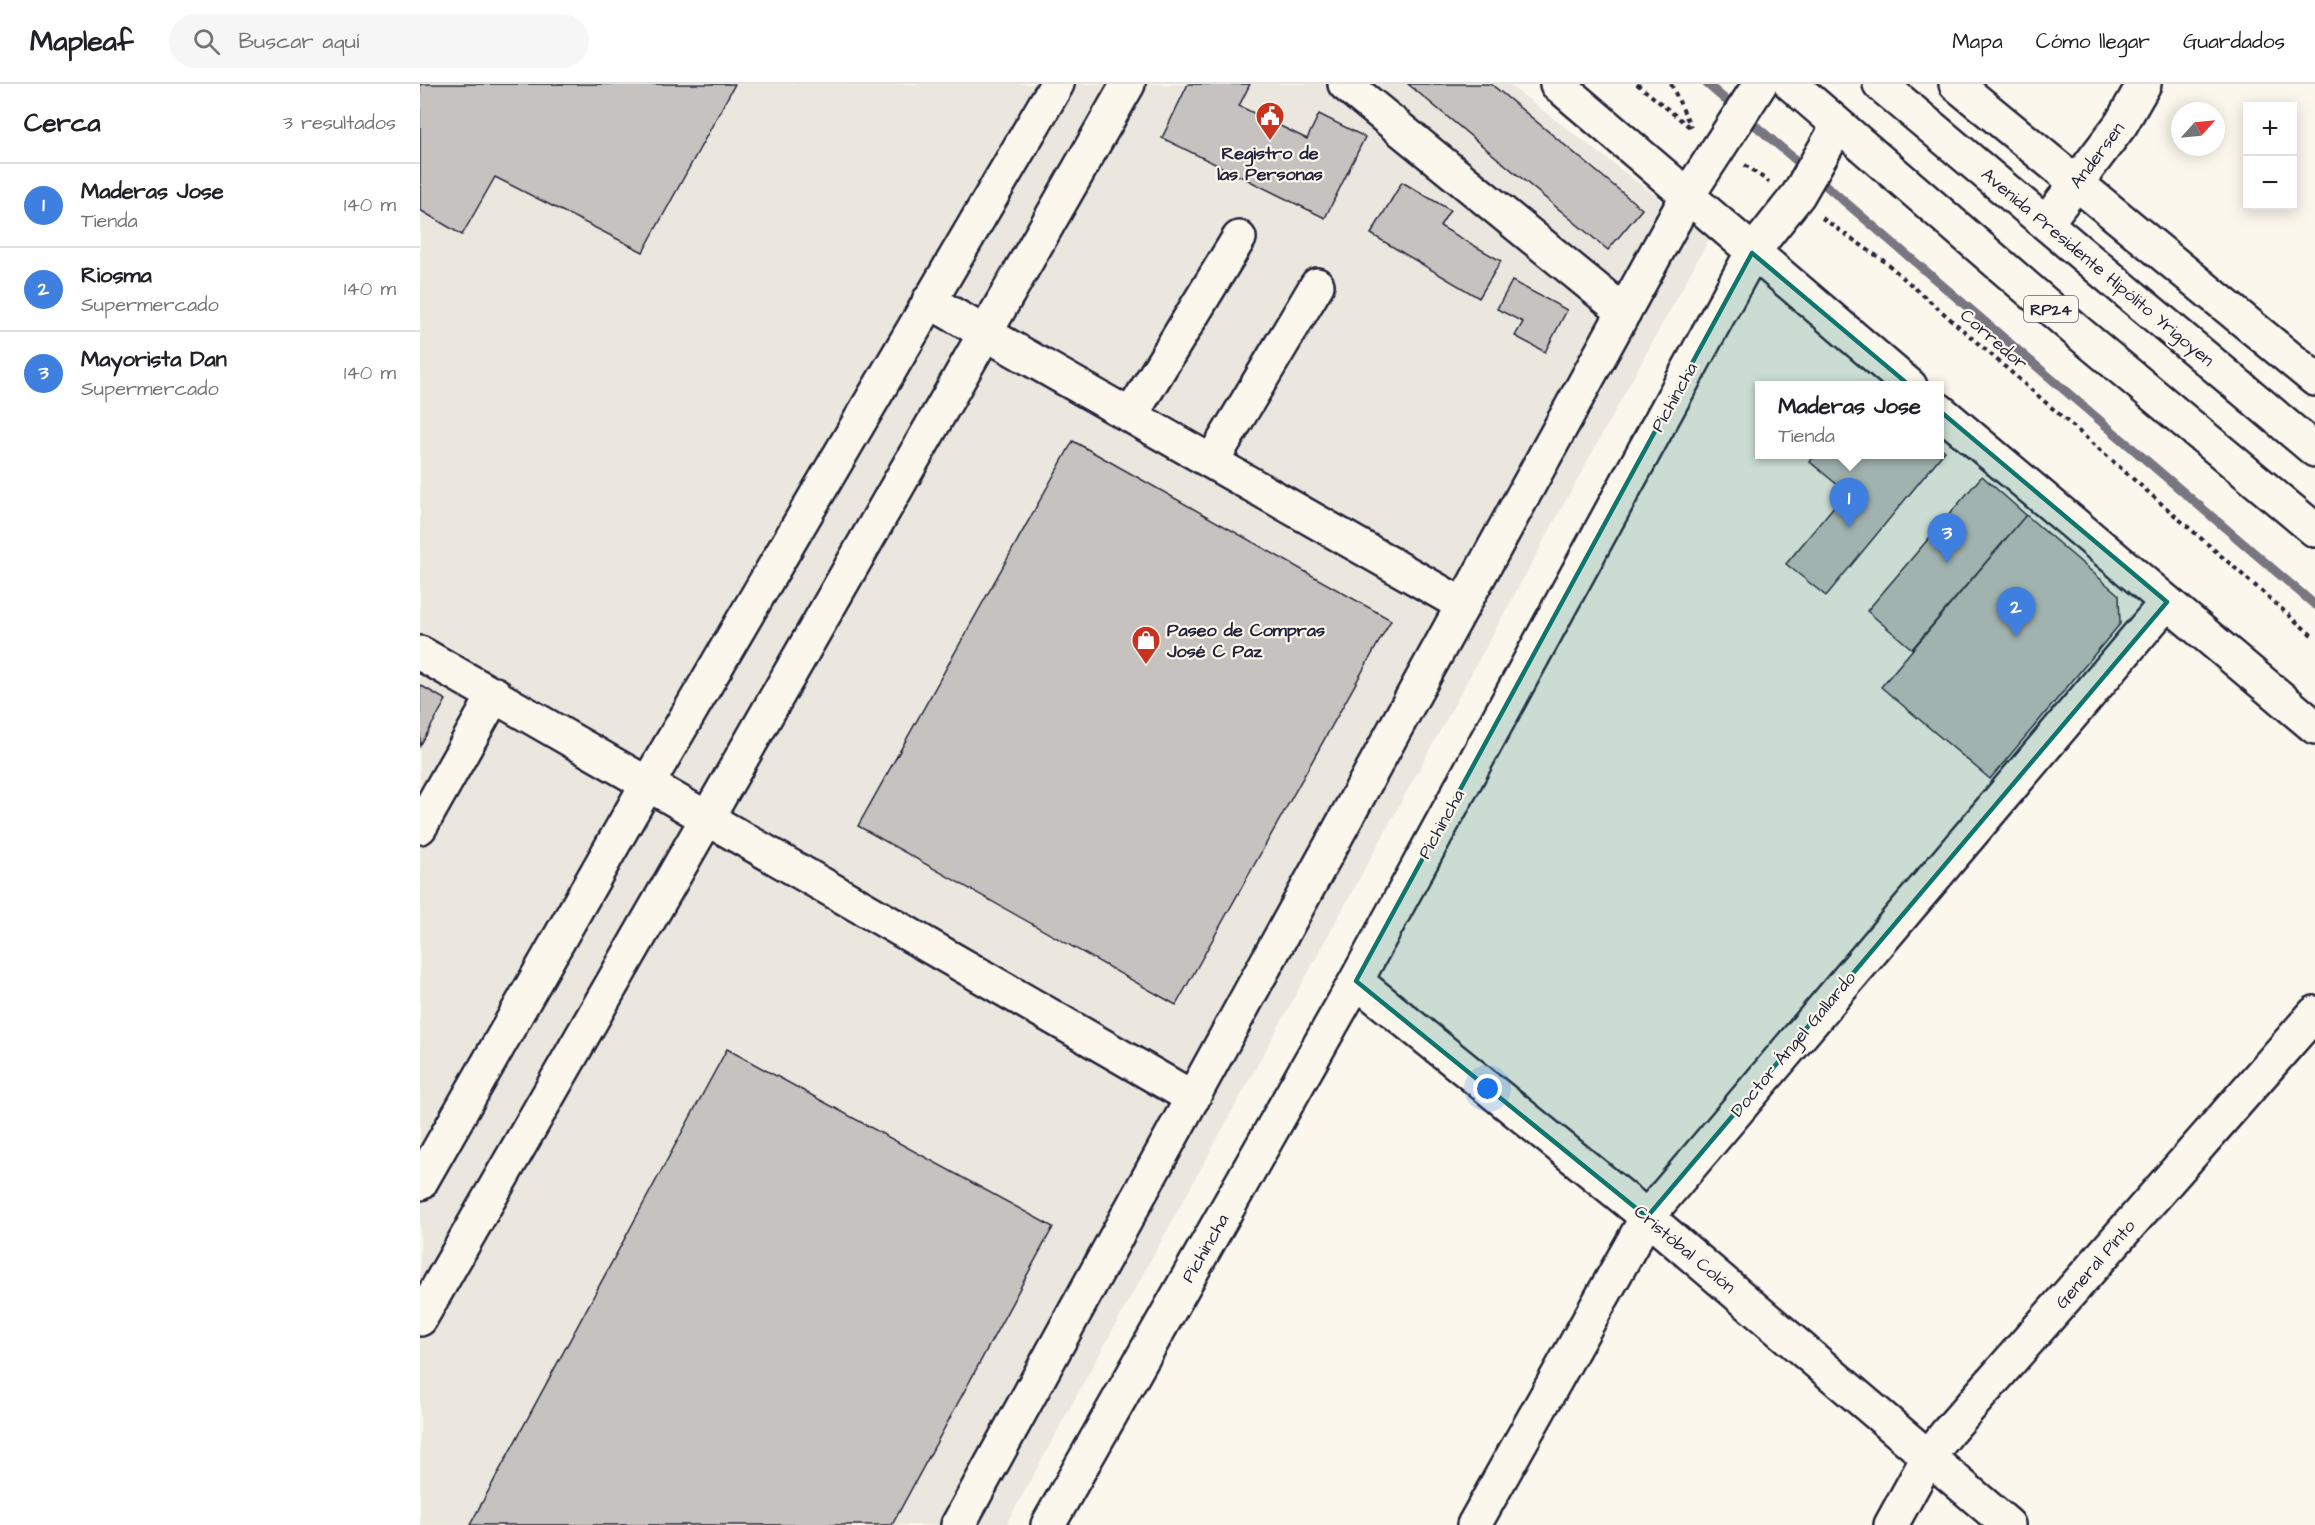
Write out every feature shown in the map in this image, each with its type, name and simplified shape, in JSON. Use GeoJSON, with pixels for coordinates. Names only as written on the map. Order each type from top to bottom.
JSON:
{"type":"FeatureCollection","features":[{"type":"Feature","properties":{"kind":"street"},"geometry":{"type":"LineString","coordinates":[[420,1183],[648,783],[1057,84]]}},
{"type":"Feature","properties":{"kind":"street"},"geometry":{"type":"LineString","coordinates":[[420,1319],[1128,84]]}},
{"type":"Feature","properties":{"kind":"street"},"geometry":{"type":"LineString","coordinates":[[1345,84],[1624,312]]}},
{"type":"Feature","properties":{"kind":"street"},"geometry":{"type":"LineString","coordinates":[[1557,84],[1904,381]]}},
{"type":"Feature","properties":{"kind":"street","name":"RP24"},"geometry":{"type":"LineString","coordinates":[[1791,84],[2315,530]]}},
{"type":"Feature","properties":{"kind":"street","name":"Avenida Presidente Hipólito Yrigoyen"},"geometry":{"type":"LineString","coordinates":[[1880,84],[2315,450]]}},
{"type":"Feature","properties":{"kind":"street"},"geometry":{"type":"LineString","coordinates":[[1956,84],[2315,379]]}},
{"type":"Feature","properties":{"kind":"street","name":"Andersen"},"geometry":{"type":"LineString","coordinates":[[2046,223],[2121,124],[2144,84]]}},
{"type":"Feature","properties":{"kind":"street"},"geometry":{"type":"LineString","coordinates":[[958,1525],[1688,195],[1755,90]]}},
{"type":"Feature","properties":{"kind":"street","name":"Pichincha"},"geometry":{"type":"LineString","coordinates":[[1048,1525],[1356,981],[1752,253],[1796,197],[1818,156],[1838,126]]}},
{"type":"Feature","properties":{"kind":"street"},"geometry":{"type":"LineString","coordinates":[[1131,415],[1239,238]]}},
{"type":"Feature","properties":{"kind":"street"},"geometry":{"type":"LineString","coordinates":[[1212,461],[1317,285]]}},
{"type":"Feature","properties":{"kind":"street"},"geometry":{"type":"LineString","coordinates":[[929,301],[1463,605]]}},
{"type":"Feature","properties":{"kind":"street"},"geometry":{"type":"LineString","coordinates":[[1944,414],[2315,727]]}},
{"type":"Feature","properties":{"kind":"street","name":"Doctor Ángel Gallardo"},"geometry":{"type":"LineString","coordinates":[[1474,1525],[1647,1217],[2167,602]]}},
{"type":"Feature","properties":{"kind":"street"},"geometry":{"type":"LineString","coordinates":[[420,653],[495,694],[1193,1098]]}},
{"type":"Feature","properties":{"kind":"street"},"geometry":{"type":"LineString","coordinates":[[420,827],[495,694]]}},
{"type":"Feature","properties":{"kind":"street","name":"Cristóbal Colón"},"geometry":{"type":"LineString","coordinates":[[1356,981],[1647,1217],[2008,1525]]}},
{"type":"Feature","properties":{"kind":"street","name":"General Pinto"},"geometry":{"type":"LineString","coordinates":[[1891,1525],[1929,1456],[2315,1013]]}},
{"type":"Feature","properties":{"kind":"path","name":"Corredor"},"geometry":{"type":"LineString","coordinates":[[1637,84],[1691,128],[1724,138],[1796,197],[1884,261],[2315,638]]}},
{"type":"Feature","properties":{"kind":"path"},"geometry":{"type":"LineString","coordinates":[[1671,84],[1691,128]]}},
{"type":"Feature","properties":{"kind":"highlighted area"},"geometry":{"type":"Polygon","coordinates":[[[1752,253],[2167,602],[1647,1217],[1356,981],[1752,253]]]}},
{"type":"Feature","properties":{"kind":"shaded area"},"geometry":{"type":"Polygon","coordinates":[[[420,84],[1508,84],[1710,237],[1006,1525],[420,1525],[420,84]]]}},
{"type":"Feature","properties":{"kind":"building"},"geometry":{"type":"Polygon","coordinates":[[[420,84],[735,84],[643,252],[495,177],[462,235],[420,210],[420,84]]]}},
{"type":"Feature","properties":{"kind":"building"},"geometry":{"type":"Polygon","coordinates":[[[1188,84],[1250,84],[1239,106],[1307,139],[1319,114],[1365,137],[1325,218],[1162,138],[1188,84]]]}},
{"type":"Feature","properties":{"kind":"building"},"geometry":{"type":"Polygon","coordinates":[[[1408,84],[1491,84],[1642,209],[1608,250],[1408,84]]]}},
{"type":"Feature","properties":{"kind":"building"},"geometry":{"type":"Polygon","coordinates":[[[1402,182],[1450,210],[1440,226],[1501,261],[1479,298],[1371,234],[1402,182]]]}},
{"type":"Feature","properties":{"kind":"building"},"geometry":{"type":"Polygon","coordinates":[[[1512,281],[1567,310],[1545,352],[1515,336],[1523,322],[1497,309],[1512,281]]]}},
{"type":"Feature","properties":{"kind":"building"},"geometry":{"type":"Polygon","coordinates":[[[1073,441],[1391,620],[1176,1005],[858,826],[1073,441]]]}},
{"type":"Feature","properties":{"kind":"building"},"geometry":{"type":"Polygon","coordinates":[[[1812,459],[1938,459],[1826,596],[1786,564],[1846,492],[1810,462],[1812,459]]]}},
{"type":"Feature","properties":{"kind":"building"},"geometry":{"type":"Polygon","coordinates":[[[1982,476],[2026,515],[1912,649],[1867,611],[1982,476]]]}},
{"type":"Feature","properties":{"kind":"building"},"geometry":{"type":"Polygon","coordinates":[[[2026,515],[2119,595],[2120,624],[1990,779],[1881,687],[2026,515]]]}},
{"type":"Feature","properties":{"kind":"building"},"geometry":{"type":"Polygon","coordinates":[[[420,685],[446,700],[420,746],[420,685]]]}},
{"type":"Feature","properties":{"kind":"building"},"geometry":{"type":"Polygon","coordinates":[[[727,1049],[1053,1227],[892,1525],[470,1525],[727,1049]]]}},
{"type":"Feature","properties":{"kind":"waterway"},"geometry":{"type":"LineString","coordinates":[[1707,84],[1805,168]]}},
{"type":"Feature","properties":{"kind":"waterway"},"geometry":{"type":"LineString","coordinates":[[1816,177],[2315,605]]}},
{"type":"Feature","properties":{"kind":"place","name":"Registro de las Personas"},"geometry":{"type":"Point","coordinates":[1270,142]}},
{"type":"Feature","properties":{"kind":"place","name":"Maderas Jose"},"geometry":{"type":"Point","coordinates":[1849,528]}},
{"type":"Feature","properties":{"kind":"place","name":"Mayorista Dan"},"geometry":{"type":"Point","coordinates":[1947,563]}},
{"type":"Feature","properties":{"kind":"place","name":"Riosma"},"geometry":{"type":"Point","coordinates":[2016,637]}},
{"type":"Feature","properties":{"kind":"place","name":"Paseo de Compras José C Paz"},"geometry":{"type":"Point","coordinates":[1146,666]}}]}
